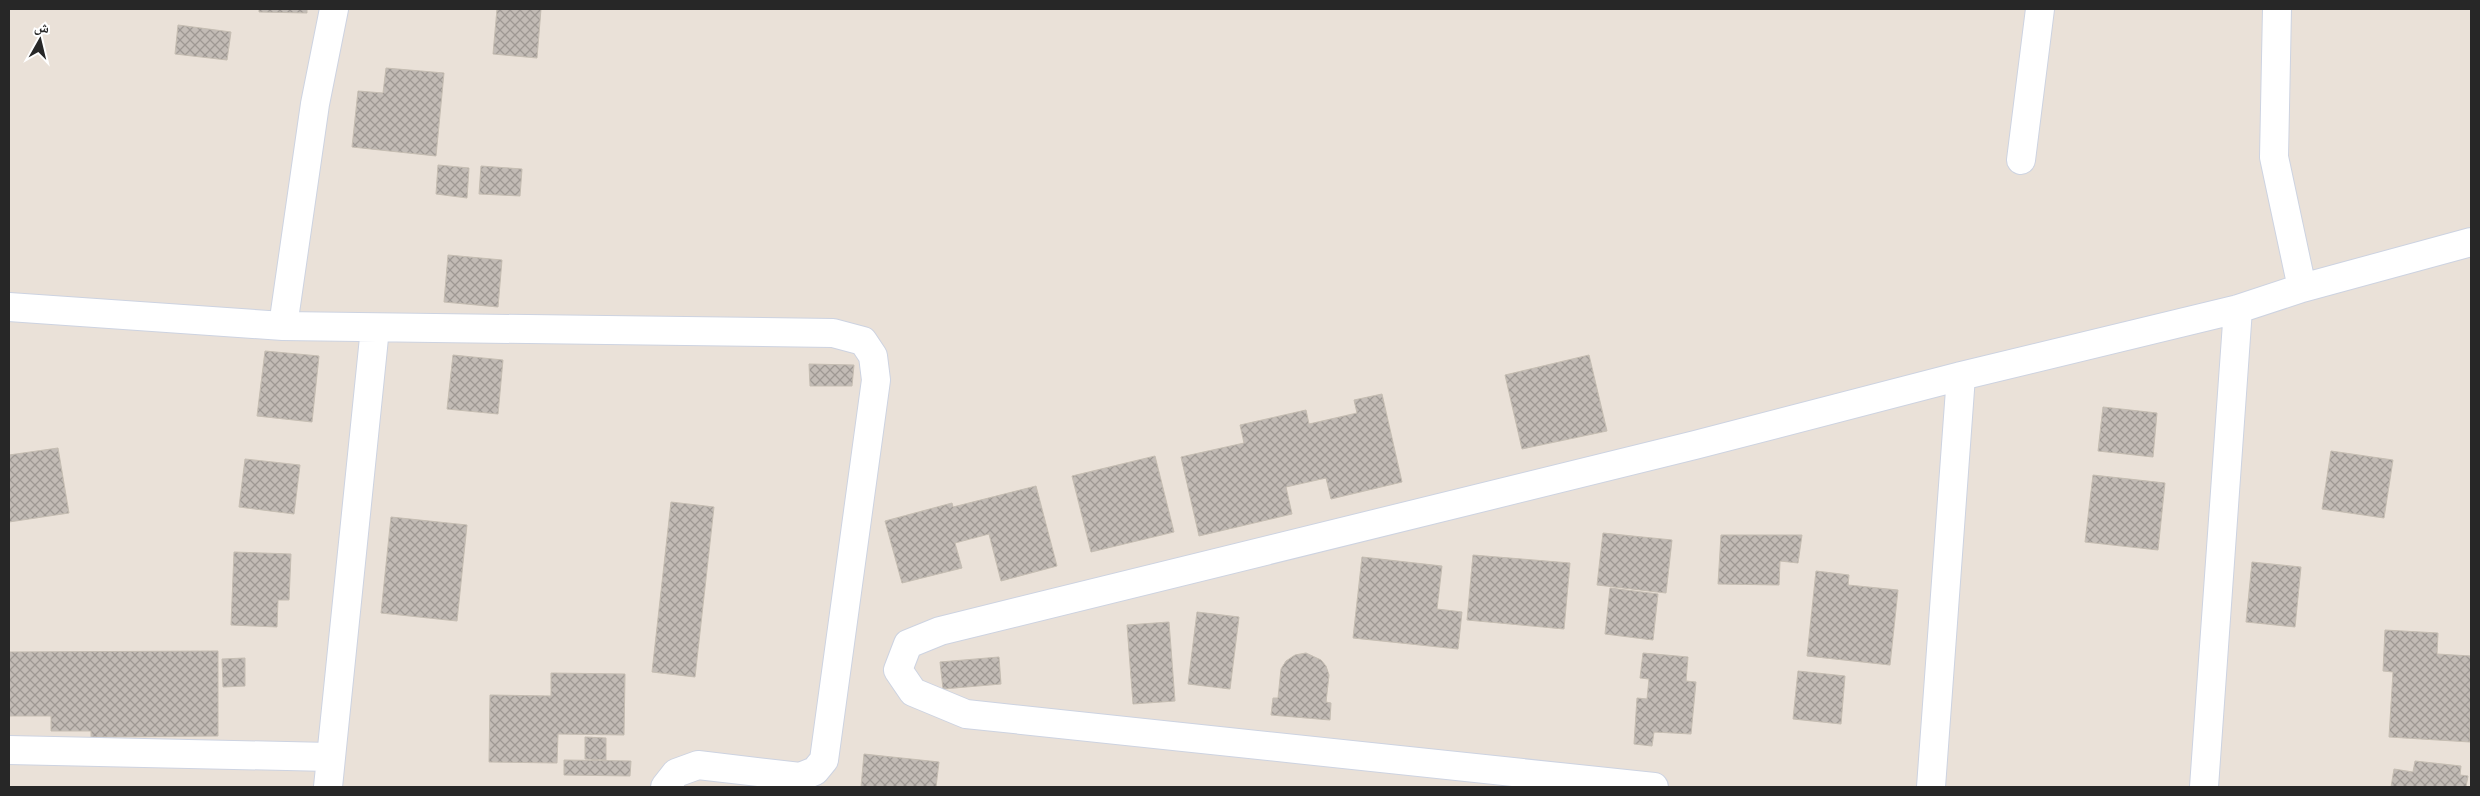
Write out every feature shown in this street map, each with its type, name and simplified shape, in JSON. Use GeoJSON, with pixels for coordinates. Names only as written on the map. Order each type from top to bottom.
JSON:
{"type":"FeatureCollection","features":[{"type":"Feature","properties":{"kind":"street"},"geometry":{"type":"LineString","coordinates":[[283,326],[315,104],[334,9]]}},
{"type":"Feature","properties":{"kind":"street"},"geometry":{"type":"LineString","coordinates":[[2021,160],[2040,9]]}},
{"type":"Feature","properties":{"kind":"street"},"geometry":{"type":"LineString","coordinates":[[2277,9],[2274,157],[2302,288]]}},
{"type":"Feature","properties":{"kind":"street"},"geometry":{"type":"LineString","coordinates":[[1654,787],[966,714],[913,692],[898,670],[908,644],[940,631],[1695,445],[1961,376],[2238,309],[2302,288],[2471,242]]}},
{"type":"Feature","properties":{"kind":"street"},"geometry":{"type":"LineString","coordinates":[[9,307],[283,326],[833,333],[863,341],[873,356],[876,380],[824,760],[816,771],[800,777],[698,765],[676,773],[666,787]]}},
{"type":"Feature","properties":{"kind":"street"},"geometry":{"type":"LineString","coordinates":[[2204,787],[2238,309]]}},
{"type":"Feature","properties":{"kind":"street"},"geometry":{"type":"LineString","coordinates":[[328,787],[375,328]]}},
{"type":"Feature","properties":{"kind":"street"},"geometry":{"type":"LineString","coordinates":[[1931,787],[1961,376]]}},
{"type":"Feature","properties":{"kind":"street"},"geometry":{"type":"LineString","coordinates":[[9,750],[330,757]]}},
{"type":"Feature","properties":{"kind":"building"},"geometry":{"type":"Polygon","coordinates":[[[259,9],[307,9],[307,13],[259,12],[259,9]]]}},
{"type":"Feature","properties":{"kind":"building"},"geometry":{"type":"Polygon","coordinates":[[[497,9],[541,9],[537,58],[493,54],[497,9]]]}},
{"type":"Feature","properties":{"kind":"building"},"geometry":{"type":"Polygon","coordinates":[[[178,25],[231,32],[227,60],[175,54],[178,25]]]}},
{"type":"Feature","properties":{"kind":"building"},"geometry":{"type":"Polygon","coordinates":[[[386,68],[444,73],[436,156],[352,147],[358,91],[383,93],[386,68]]]}},
{"type":"Feature","properties":{"kind":"building"},"geometry":{"type":"Polygon","coordinates":[[[438,165],[469,168],[467,198],[436,194],[438,165]]]}},
{"type":"Feature","properties":{"kind":"building"},"geometry":{"type":"Polygon","coordinates":[[[481,166],[522,169],[520,196],[479,194],[481,166]]]}},
{"type":"Feature","properties":{"kind":"building"},"geometry":{"type":"Polygon","coordinates":[[[448,255],[502,260],[498,307],[444,302],[448,255]]]}},
{"type":"Feature","properties":{"kind":"building"},"geometry":{"type":"Polygon","coordinates":[[[265,351],[319,356],[312,422],[257,416],[265,351]]]}},
{"type":"Feature","properties":{"kind":"building"},"geometry":{"type":"Polygon","coordinates":[[[453,355],[503,360],[498,414],[447,409],[453,355]]]}},
{"type":"Feature","properties":{"kind":"building"},"geometry":{"type":"Polygon","coordinates":[[[1589,355],[1607,431],[1522,449],[1505,375],[1589,355]]]}},
{"type":"Feature","properties":{"kind":"building"},"geometry":{"type":"Polygon","coordinates":[[[809,364],[854,365],[852,386],[810,386],[809,364]]]}},
{"type":"Feature","properties":{"kind":"building"},"geometry":{"type":"Polygon","coordinates":[[[1382,394],[1402,482],[1331,499],[1326,478],[1286,487],[1292,514],[1199,536],[1181,457],[1244,443],[1240,425],[1306,410],[1309,424],[1357,413],[1354,400],[1382,394]]]}},
{"type":"Feature","properties":{"kind":"building"},"geometry":{"type":"Polygon","coordinates":[[[2103,407],[2157,413],[2153,457],[2098,451],[2103,407]]]}},
{"type":"Feature","properties":{"kind":"building"},"geometry":{"type":"Polygon","coordinates":[[[58,448],[69,513],[9,522],[9,455],[58,448]]]}},
{"type":"Feature","properties":{"kind":"building"},"geometry":{"type":"Polygon","coordinates":[[[2331,451],[2393,460],[2384,518],[2322,509],[2331,451]]]}},
{"type":"Feature","properties":{"kind":"building"},"geometry":{"type":"Polygon","coordinates":[[[1155,456],[1174,532],[1091,552],[1072,476],[1155,456]]]}},
{"type":"Feature","properties":{"kind":"building"},"geometry":{"type":"Polygon","coordinates":[[[245,459],[300,465],[294,514],[239,507],[245,459]]]}},
{"type":"Feature","properties":{"kind":"building"},"geometry":{"type":"Polygon","coordinates":[[[2093,475],[2165,483],[2158,550],[2085,542],[2093,475]]]}},
{"type":"Feature","properties":{"kind":"building"},"geometry":{"type":"Polygon","coordinates":[[[1036,486],[1057,566],[1001,581],[989,534],[955,543],[962,568],[902,583],[885,521],[952,503],[953,507],[1036,486]]]}},
{"type":"Feature","properties":{"kind":"building"},"geometry":{"type":"Polygon","coordinates":[[[671,502],[714,507],[695,677],[652,672],[671,502]]]}},
{"type":"Feature","properties":{"kind":"building"},"geometry":{"type":"Polygon","coordinates":[[[391,517],[467,525],[457,621],[381,613],[391,517]]]}},
{"type":"Feature","properties":{"kind":"building"},"geometry":{"type":"Polygon","coordinates":[[[1603,533],[1672,540],[1666,593],[1597,585],[1603,533]]]}},
{"type":"Feature","properties":{"kind":"building"},"geometry":{"type":"Polygon","coordinates":[[[1721,535],[1802,535],[1798,563],[1780,561],[1779,585],[1718,584],[1721,535]]]}},
{"type":"Feature","properties":{"kind":"building"},"geometry":{"type":"Polygon","coordinates":[[[234,552],[291,554],[289,600],[278,600],[277,627],[231,625],[234,552]]]}},
{"type":"Feature","properties":{"kind":"building"},"geometry":{"type":"Polygon","coordinates":[[[1473,555],[1570,563],[1564,629],[1467,620],[1473,555]]]}},
{"type":"Feature","properties":{"kind":"building"},"geometry":{"type":"Polygon","coordinates":[[[1362,557],[1442,566],[1437,609],[1462,612],[1458,649],[1353,638],[1362,557]]]}},
{"type":"Feature","properties":{"kind":"building"},"geometry":{"type":"Polygon","coordinates":[[[2252,562],[2301,567],[2295,627],[2246,622],[2252,562]]]}},
{"type":"Feature","properties":{"kind":"building"},"geometry":{"type":"Polygon","coordinates":[[[1816,571],[1849,575],[1848,585],[1898,590],[1890,665],[1807,656],[1816,571]]]}},
{"type":"Feature","properties":{"kind":"building"},"geometry":{"type":"Polygon","coordinates":[[[1610,588],[1658,594],[1653,640],[1605,634],[1610,588]]]}},
{"type":"Feature","properties":{"kind":"building"},"geometry":{"type":"Polygon","coordinates":[[[1197,612],[1239,617],[1230,689],[1188,684],[1197,612]]]}},
{"type":"Feature","properties":{"kind":"building"},"geometry":{"type":"Polygon","coordinates":[[[1169,622],[1175,701],[1133,704],[1127,625],[1169,622]]]}},
{"type":"Feature","properties":{"kind":"building"},"geometry":{"type":"Polygon","coordinates":[[[2385,630],[2438,633],[2437,654],[2471,656],[2470,742],[2389,737],[2393,672],[2383,671],[2385,630]]]}},
{"type":"Feature","properties":{"kind":"building"},"geometry":{"type":"Polygon","coordinates":[[[218,651],[218,736],[91,737],[91,731],[51,731],[51,716],[9,716],[9,652],[218,651]]]}},
{"type":"Feature","properties":{"kind":"building"},"geometry":{"type":"Polygon","coordinates":[[[1306,653],[1321,660],[1326,666],[1329,675],[1326,702],[1331,703],[1330,720],[1271,715],[1273,698],[1278,698],[1281,669],[1286,661],[1295,655],[1306,653]]]}},
{"type":"Feature","properties":{"kind":"building"},"geometry":{"type":"Polygon","coordinates":[[[1643,653],[1688,657],[1686,681],[1696,682],[1691,734],[1654,732],[1652,746],[1634,744],[1637,698],[1647,699],[1649,679],[1640,678],[1643,653]]]}},
{"type":"Feature","properties":{"kind":"building"},"geometry":{"type":"Polygon","coordinates":[[[999,657],[1001,684],[943,689],[940,662],[999,657]]]}},
{"type":"Feature","properties":{"kind":"building"},"geometry":{"type":"Polygon","coordinates":[[[245,658],[245,686],[223,687],[222,659],[245,658]]]}},
{"type":"Feature","properties":{"kind":"building"},"geometry":{"type":"Polygon","coordinates":[[[1798,671],[1845,676],[1841,724],[1793,719],[1798,671]]]}},
{"type":"Feature","properties":{"kind":"building"},"geometry":{"type":"Polygon","coordinates":[[[551,673],[625,674],[624,735],[558,734],[557,763],[489,762],[490,695],[551,696],[551,673]]]}},
{"type":"Feature","properties":{"kind":"building"},"geometry":{"type":"Polygon","coordinates":[[[585,737],[606,738],[606,760],[585,759],[585,737]]]}},
{"type":"Feature","properties":{"kind":"building"},"geometry":{"type":"Polygon","coordinates":[[[864,754],[939,762],[936,787],[861,787],[864,754]]]}},
{"type":"Feature","properties":{"kind":"building"},"geometry":{"type":"Polygon","coordinates":[[[564,760],[631,761],[630,776],[564,775],[564,760]]]}},
{"type":"Feature","properties":{"kind":"building"},"geometry":{"type":"Polygon","coordinates":[[[2415,761],[2461,766],[2460,775],[2468,776],[2466,787],[2391,787],[2394,769],[2413,772],[2415,761]]]}}]}
